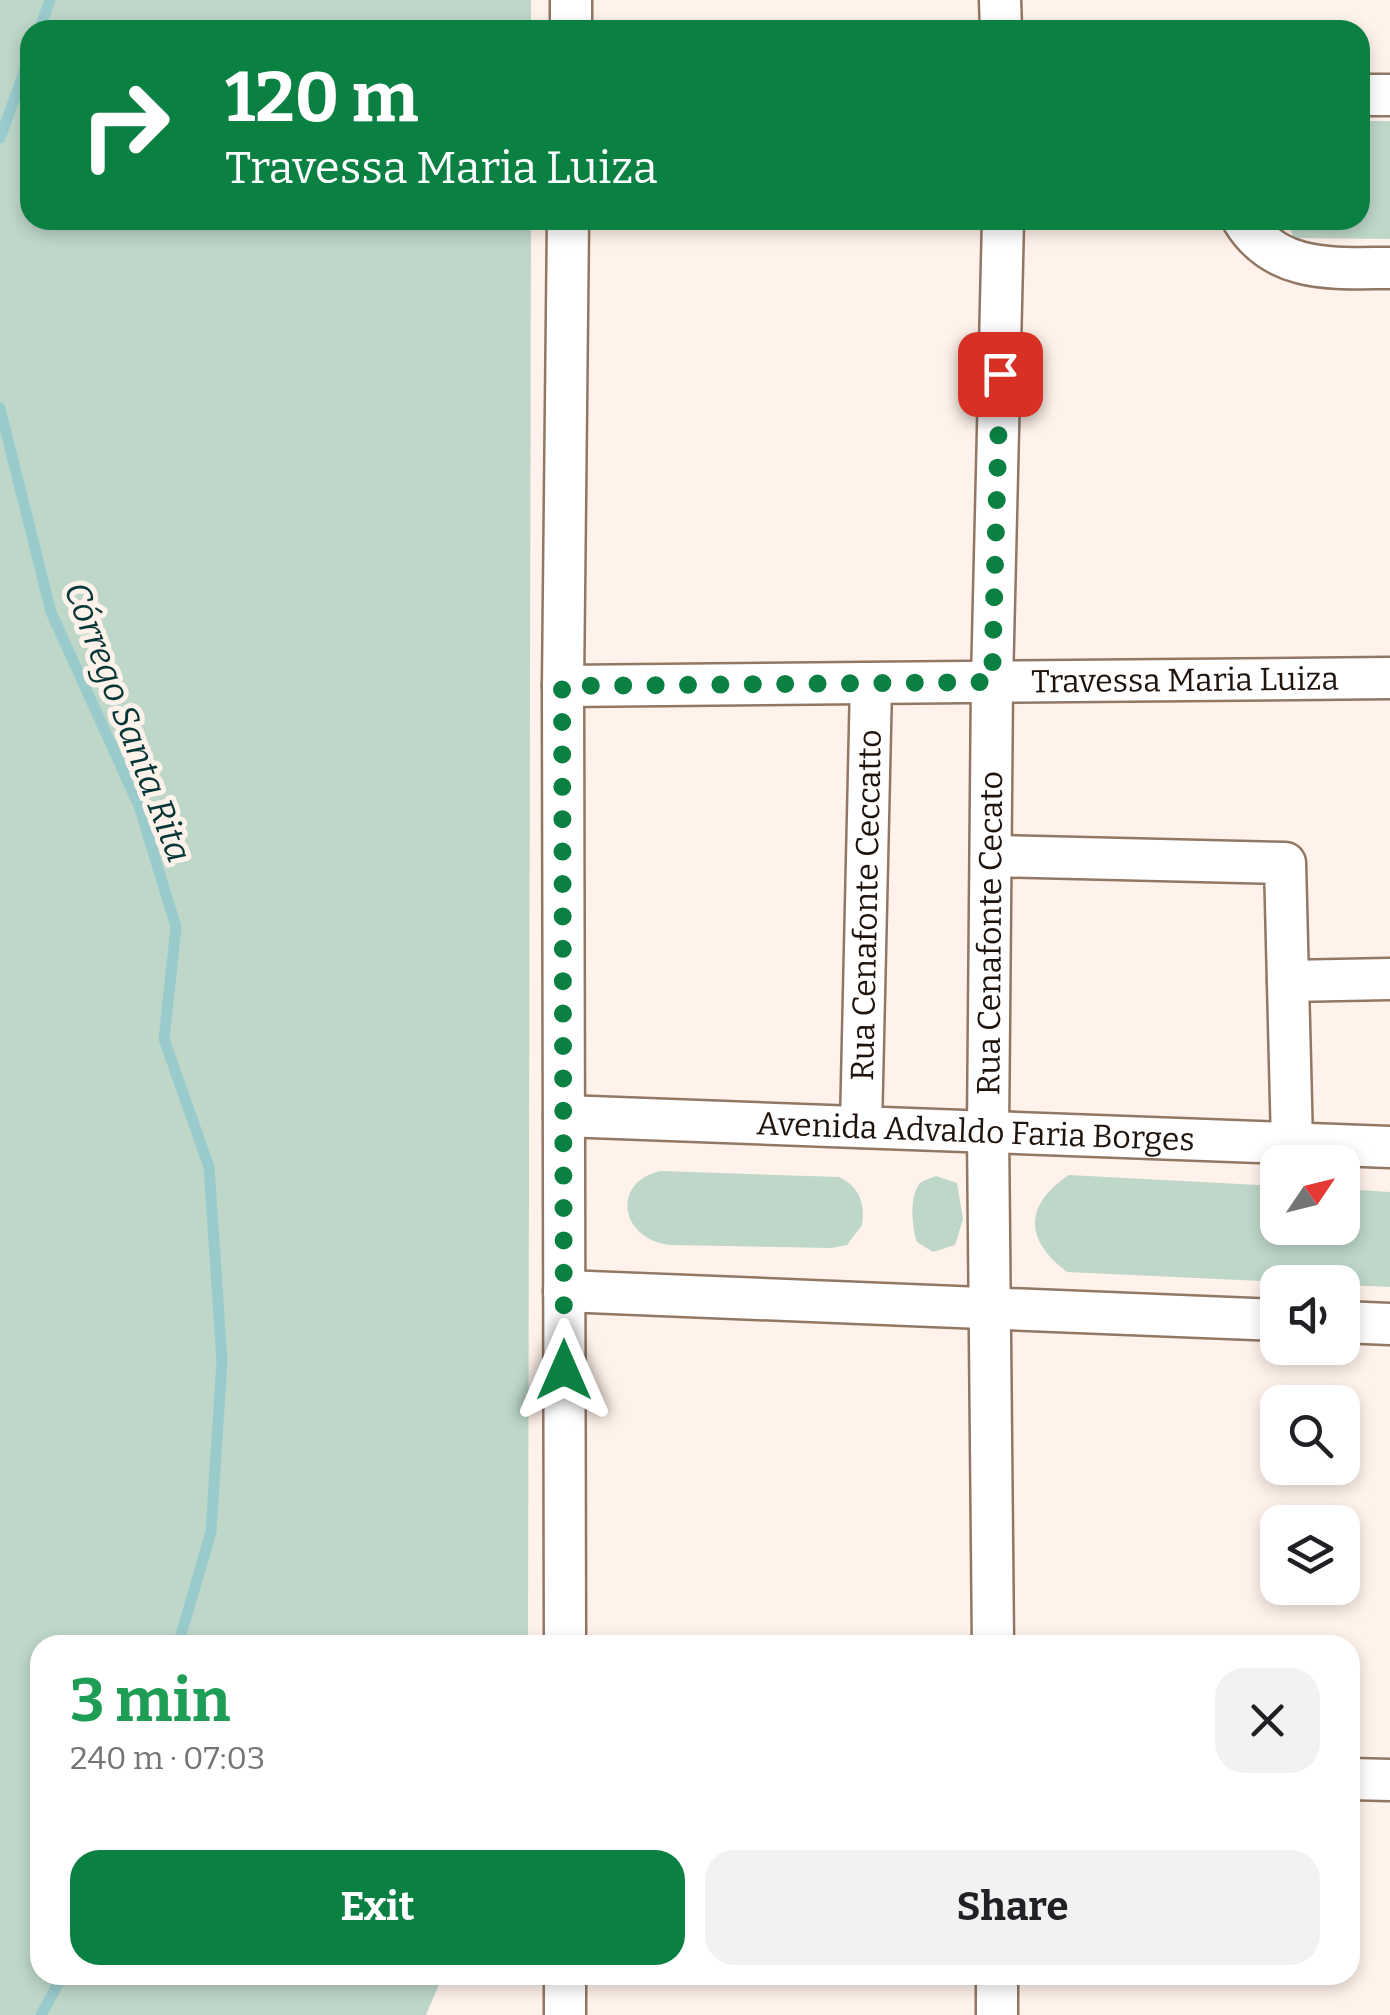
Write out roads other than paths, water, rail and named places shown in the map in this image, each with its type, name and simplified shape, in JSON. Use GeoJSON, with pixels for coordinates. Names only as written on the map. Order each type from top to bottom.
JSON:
{"type":"FeatureCollection","features":[{"type":"Feature","properties":{"kind":"street"},"geometry":{"type":"LineString","coordinates":[[564,1635],[562,686],[568,230]]}},
{"type":"Feature","properties":{"kind":"street","name":"Rua Cenafonte Cecato"},"geometry":{"type":"LineString","coordinates":[[993,1635],[988,1132],[992,682],[1003,230]]}},
{"type":"Feature","properties":{"kind":"street"},"geometry":{"type":"LineString","coordinates":[[1252,230],[1269,250],[1295,264],[1390,268]]}},
{"type":"Feature","properties":{"kind":"street","name":"Travessa Maria Luiza"},"geometry":{"type":"LineString","coordinates":[[562,686],[1390,678]]}},
{"type":"Feature","properties":{"kind":"street","name":"Rua Cenafonte Ceccatto"},"geometry":{"type":"LineString","coordinates":[[861,1126],[871,684]]}},
{"type":"Feature","properties":{"kind":"street"},"geometry":{"type":"LineString","coordinates":[[992,856],[1285,863],[1292,1143]]}},
{"type":"Feature","properties":{"kind":"street"},"geometry":{"type":"LineString","coordinates":[[1288,981],[1390,979]]}},
{"type":"Feature","properties":{"kind":"street","name":"Avenida Advaldo Faria Borges"},"geometry":{"type":"LineString","coordinates":[[564,1116],[1390,1147]]}},
{"type":"Feature","properties":{"kind":"street"},"geometry":{"type":"LineString","coordinates":[[564,1291],[1260,1319]]}},
{"type":"Feature","properties":{"kind":"street"},"geometry":{"type":"LineString","coordinates":[[1360,1323],[1390,1324]]}},
{"type":"Feature","properties":{"kind":"street"},"geometry":{"type":"LineString","coordinates":[[1360,1780],[1390,1780]]}},
{"type":"Feature","properties":{"kind":"street"},"geometry":{"type":"LineString","coordinates":[[565,1985],[565,2015]]}},
{"type":"Feature","properties":{"kind":"street"},"geometry":{"type":"LineString","coordinates":[[997,1985],[997,2015]]}},
{"type":"Feature","properties":{"kind":"waterway","name":"Córrego Santa Rita"},"geometry":{"type":"LineString","coordinates":[[43,20],[50,0]]}},
{"type":"Feature","properties":{"kind":"waterway","name":"Córrego Santa Rita"},"geometry":{"type":"LineString","coordinates":[[0,138],[20,83]]}},
{"type":"Feature","properties":{"kind":"waterway","name":"Córrego Santa Rita"},"geometry":{"type":"LineString","coordinates":[[0,408],[51,612],[139,806],[176,927],[164,1039],[209,1167],[222,1361],[211,1532],[181,1635]]}},
{"type":"Feature","properties":{"kind":"waterway","name":"Córrego Santa Rita"},"geometry":{"type":"LineString","coordinates":[[41,2015],[58,1985]]}}]}
